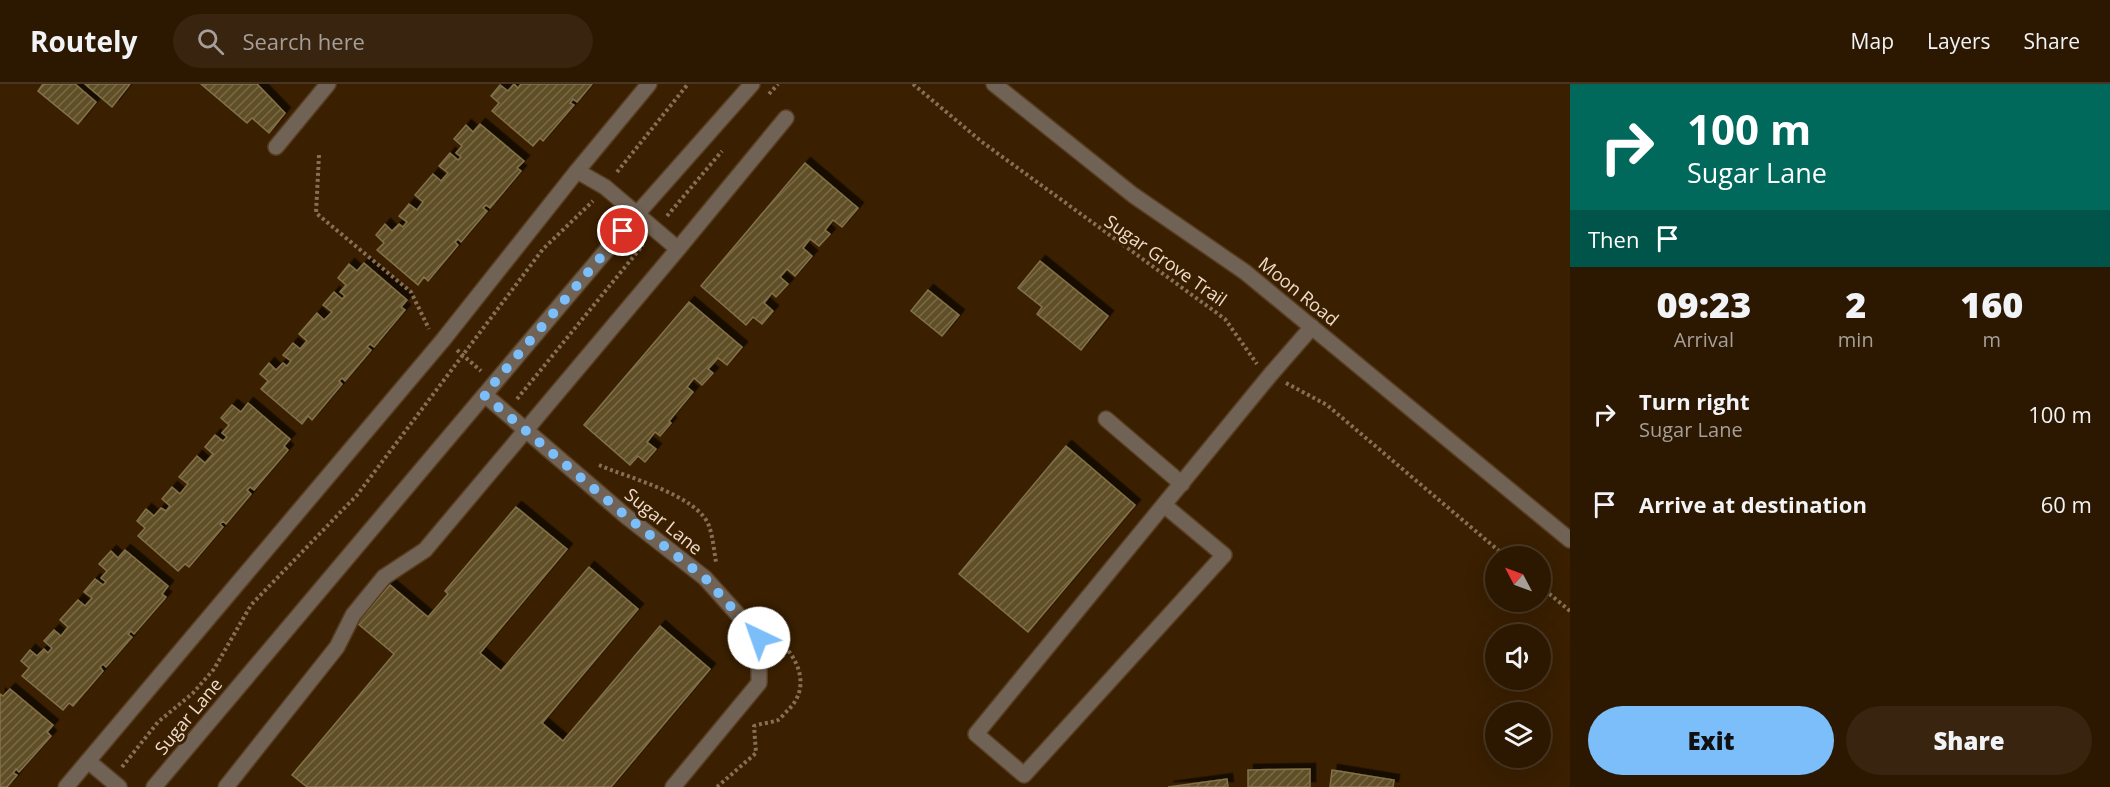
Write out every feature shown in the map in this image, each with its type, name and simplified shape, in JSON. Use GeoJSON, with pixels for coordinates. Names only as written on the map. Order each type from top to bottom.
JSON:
{"type":"FeatureCollection","features":[{"type":"Feature","properties":{"kind":"street"},"geometry":{"type":"LineString","coordinates":[[276,147],[328,84]]}},
{"type":"Feature","properties":{"kind":"street"},"geometry":{"type":"LineString","coordinates":[[66,787],[443,340],[649,84]]}},
{"type":"Feature","properties":{"kind":"street","name":"Sugar Lane"},"geometry":{"type":"LineString","coordinates":[[154,787],[637,214],[752,84]]}},
{"type":"Feature","properties":{"kind":"street","name":"Moon Road"},"geometry":{"type":"LineString","coordinates":[[994,84],[1133,195],[1245,272],[1570,540]]}},
{"type":"Feature","properties":{"kind":"street"},"geometry":{"type":"LineString","coordinates":[[226,787],[337,647],[353,615],[384,578],[425,550],[786,118]]}},
{"type":"Feature","properties":{"kind":"street"},"geometry":{"type":"LineString","coordinates":[[577,171],[605,187],[678,249]]}},
{"type":"Feature","properties":{"kind":"street"},"geometry":{"type":"LineString","coordinates":[[1164,506],[1224,555],[1024,775],[976,734],[1271,374],[1312,327]]}},
{"type":"Feature","properties":{"kind":"street","name":"Sugar Lane"},"geometry":{"type":"LineString","coordinates":[[484,395],[627,517],[705,578],[759,638],[759,683],[673,787]]}},
{"type":"Feature","properties":{"kind":"street"},"geometry":{"type":"LineString","coordinates":[[1106,419],[1182,484]]}},
{"type":"Feature","properties":{"kind":"street"},"geometry":{"type":"LineString","coordinates":[[88,761],[115,784]]}},
{"type":"Feature","properties":{"kind":"path"},"geometry":{"type":"LineString","coordinates":[[115,784],[158,722],[193,693],[214,669],[251,605],[357,495],[543,249],[584,213],[688,84]]}},
{"type":"Feature","properties":{"kind":"path","name":"Sugar Grove Trail"},"geometry":{"type":"LineString","coordinates":[[913,84],[991,149],[1225,319],[1257,364],[1327,405],[1493,546]]}},
{"type":"Feature","properties":{"kind":"path"},"geometry":{"type":"LineString","coordinates":[[320,155],[316,213],[411,292],[427,328],[464,356]]}},
{"type":"Feature","properties":{"kind":"path"},"geometry":{"type":"LineString","coordinates":[[1551,595],[1570,611]]}},
{"type":"Feature","properties":{"kind":"building"},"geometry":{"type":"Polygon","coordinates":[[[43,84],[75,84],[96,102],[78,124],[38,91],[43,84]]]}},
{"type":"Feature","properties":{"kind":"building"},"geometry":{"type":"Polygon","coordinates":[[[85,84],[130,84],[112,107],[85,84]]]}},
{"type":"Feature","properties":{"kind":"building"},"geometry":{"type":"Polygon","coordinates":[[[201,84],[257,84],[285,113],[269,133],[252,118],[247,123],[201,84]]]}},
{"type":"Feature","properties":{"kind":"building"},"geometry":{"type":"Polygon","coordinates":[[[514,84],[518,88],[521,84],[592,84],[577,102],[573,99],[570,103],[574,105],[543,141],[540,138],[533,146],[492,111],[499,103],[491,96],[500,85],[508,91],[514,84]]]}},
{"type":"Feature","properties":{"kind":"building"},"geometry":{"type":"Polygon","coordinates":[[[480,124],[524,161],[517,168],[521,171],[490,208],[486,205],[483,208],[487,211],[461,242],[458,239],[455,242],[458,245],[428,281],[424,277],[418,285],[377,250],[384,243],[376,235],[385,224],[392,231],[399,224],[403,227],[407,222],[399,216],[409,204],[417,210],[423,202],[415,195],[433,174],[441,181],[448,173],[439,166],[450,153],[458,160],[461,157],[456,153],[462,146],[454,139],[466,125],[473,132],[480,124]]]}},
{"type":"Feature","properties":{"kind":"building"},"geometry":{"type":"Polygon","coordinates":[[[805,163],[858,208],[842,227],[833,220],[825,230],[830,234],[819,246],[810,239],[803,248],[812,256],[795,276],[787,269],[780,277],[788,284],[776,297],[772,293],[764,303],[773,311],[762,324],[753,317],[746,325],[701,286],[805,163]]]}},
{"type":"Feature","properties":{"kind":"building"},"geometry":{"type":"Polygon","coordinates":[[[1040,261],[1108,316],[1081,350],[1037,314],[1042,307],[1018,288],[1040,261]]]}},
{"type":"Feature","properties":{"kind":"building"},"geometry":{"type":"Polygon","coordinates":[[[364,263],[407,300],[401,307],[405,310],[374,347],[370,344],[367,347],[371,350],[345,381],[342,378],[339,381],[342,384],[312,420],[308,416],[302,424],[261,389],[268,381],[260,374],[269,363],[276,370],[283,363],[287,366],[291,361],[283,355],[293,343],[300,349],[307,341],[299,334],[317,313],[324,320],[332,312],[323,305],[334,292],[342,299],[345,296],[340,292],[346,285],[338,278],[349,264],[357,271],[364,263]]]}},
{"type":"Feature","properties":{"kind":"building"},"geometry":{"type":"Polygon","coordinates":[[[928,290],[959,315],[942,336],[911,311],[928,290]]]}},
{"type":"Feature","properties":{"kind":"building"},"geometry":{"type":"Polygon","coordinates":[[[689,302],[742,347],[727,365],[718,358],[708,369],[713,373],[702,385],[694,378],[687,387],[693,392],[669,421],[671,423],[660,436],[655,432],[647,442],[656,449],[645,462],[638,456],[630,465],[584,425],[689,302]]]}},
{"type":"Feature","properties":{"kind":"building"},"geometry":{"type":"Polygon","coordinates":[[[248,403],[290,439],[284,446],[288,450],[254,490],[250,487],[247,490],[251,494],[226,524],[223,521],[220,524],[223,527],[189,567],[185,564],[178,571],[138,536],[145,528],[137,521],[146,509],[154,516],[161,508],[166,511],[170,506],[162,499],[172,487],[180,494],[188,484],[179,477],[197,456],[205,463],[213,454],[205,447],[215,435],[223,441],[227,437],[222,433],[229,425],[221,418],[232,405],[241,412],[248,403]]]}},
{"type":"Feature","properties":{"kind":"building"},"geometry":{"type":"Polygon","coordinates":[[[1066,446],[1135,505],[1028,632],[959,574],[1066,446]]]}},
{"type":"Feature","properties":{"kind":"building"},"geometry":{"type":"Polygon","coordinates":[[[516,507],[567,549],[480,653],[501,671],[589,567],[638,609],[542,723],[563,741],[660,626],[710,669],[611,787],[307,787],[292,775],[394,654],[357,623],[390,585],[428,617],[448,594],[445,591],[516,507]]]}},
{"type":"Feature","properties":{"kind":"building"},"geometry":{"type":"Polygon","coordinates":[[[125,550],[168,586],[162,594],[166,597],[134,634],[131,631],[128,634],[132,637],[106,667],[103,664],[100,667],[103,671],[73,706],[69,703],[63,710],[22,676],[29,668],[21,661],[30,650],[37,656],[44,649],[48,653],[52,648],[44,641],[54,630],[61,636],[68,627],[60,620],[78,600],[85,606],[92,598],[84,592],[95,579],[103,585],[106,582],[101,578],[107,571],[99,564],[111,551],[118,558],[125,550]]]}},
{"type":"Feature","properties":{"kind":"building"},"geometry":{"type":"Polygon","coordinates":[[[10,689],[53,725],[47,732],[51,736],[19,772],[16,769],[13,773],[17,775],[7,787],[0,787],[0,694],[3,696],[10,689]]]}},
{"type":"Feature","properties":{"kind":"building"},"geometry":{"type":"Polygon","coordinates":[[[1310,769],[1310,787],[1248,787],[1248,770],[1310,769]]]}},
{"type":"Feature","properties":{"kind":"building"},"geometry":{"type":"Polygon","coordinates":[[[1332,770],[1394,780],[1393,787],[1330,787],[1332,770]]]}},
{"type":"Feature","properties":{"kind":"building"},"geometry":{"type":"Polygon","coordinates":[[[1227,779],[1228,787],[1168,787],[1227,779]]]}},
{"type":"Feature","properties":{"kind":"route"},"geometry":{"type":"LineString","coordinates":[[623,231],[484,395],[627,517],[705,578],[759,638]]}}]}
